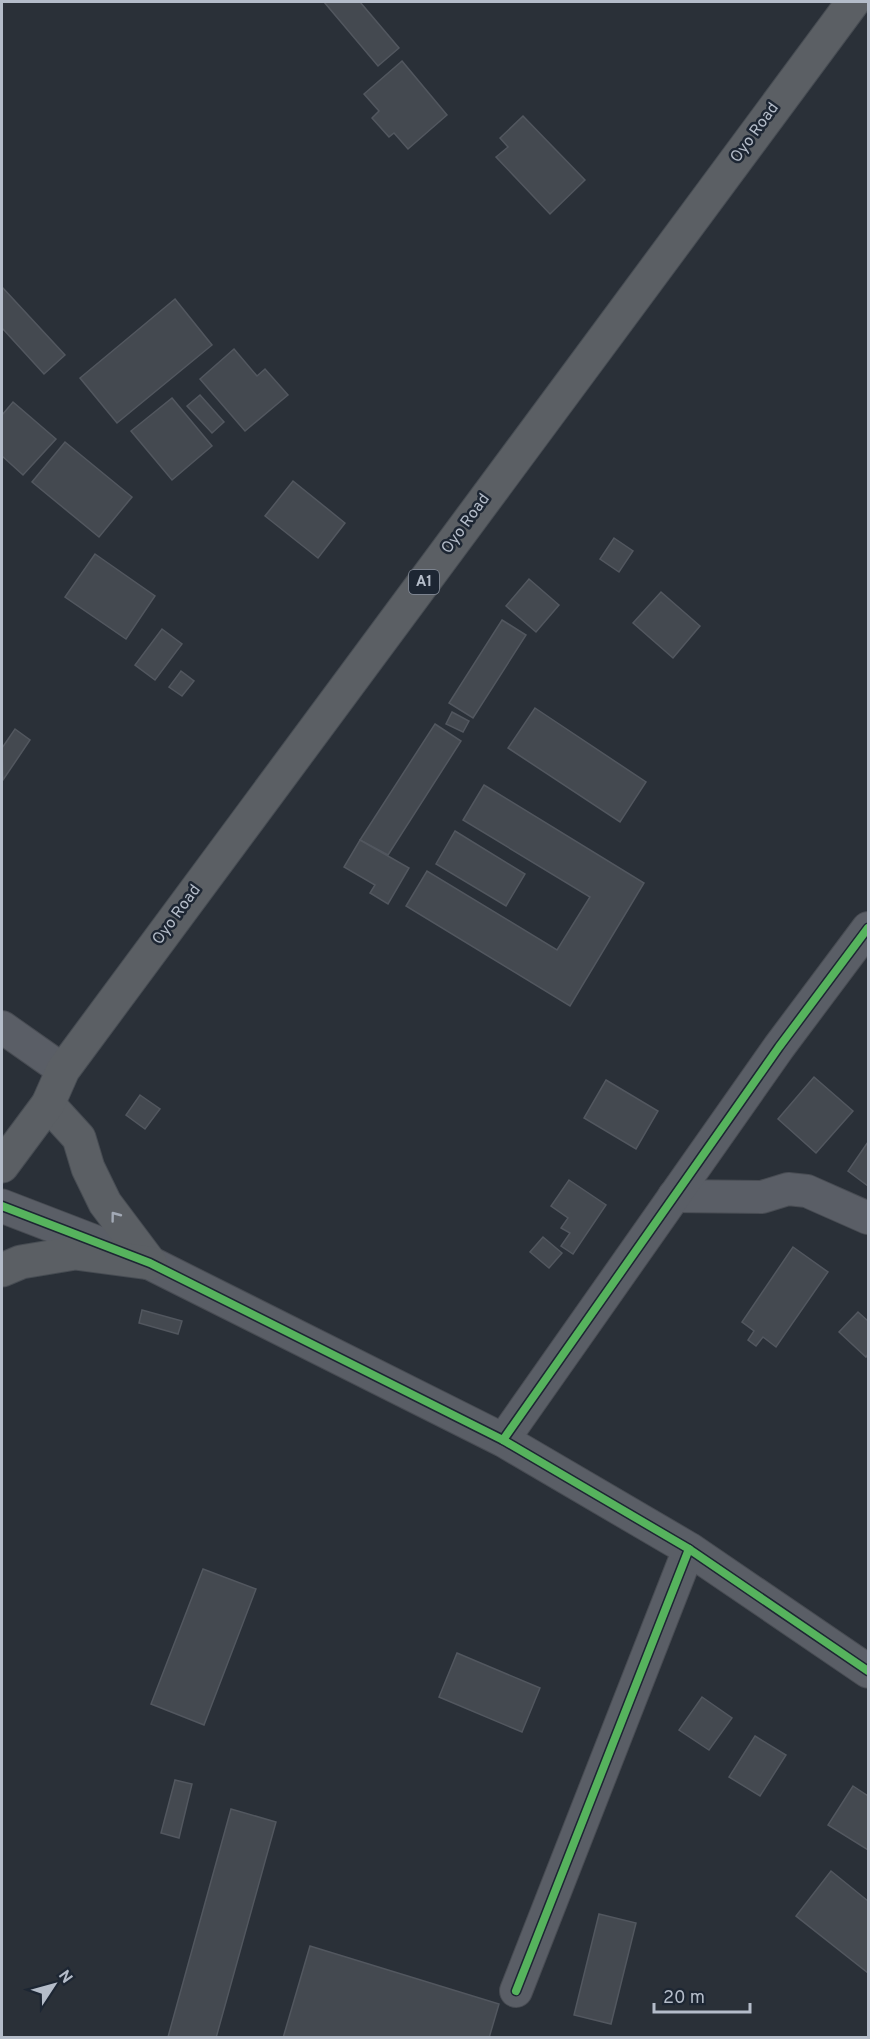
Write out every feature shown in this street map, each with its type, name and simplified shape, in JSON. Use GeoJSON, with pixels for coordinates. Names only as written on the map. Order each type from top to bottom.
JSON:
{"type":"FeatureCollection","features":[{"type":"Feature","properties":{"kind":"highway","name":"Oyo Road"},"geometry":{"type":"LineString","coordinates":[[2,1166],[48,1104],[63,1070],[853,2]]}},
{"type":"Feature","properties":{"kind":"highway"},"geometry":{"type":"LineString","coordinates":[[48,1104],[79,1138],[88,1168],[105,1203],[150,1263]]}},
{"type":"Feature","properties":{"kind":"highway"},"geometry":{"type":"LineString","coordinates":[[2,1270],[21,1262],[75,1253],[150,1263]]}},
{"type":"Feature","properties":{"kind":"street"},"geometry":{"type":"LineString","coordinates":[[503,1440],[779,1047],[868,928]]}},
{"type":"Feature","properties":{"kind":"street"},"geometry":{"type":"LineString","coordinates":[[2,1027],[63,1070]]}},
{"type":"Feature","properties":{"kind":"street"},"geometry":{"type":"LineString","coordinates":[[674,1196],[762,1197],[788,1189],[807,1191],[868,1218]]}},
{"type":"Feature","properties":{"kind":"street"},"geometry":{"type":"LineString","coordinates":[[2,1206],[150,1263],[503,1440],[689,1549],[868,1671]]}},
{"type":"Feature","properties":{"kind":"street"},"geometry":{"type":"LineString","coordinates":[[516,1991],[689,1549]]}},
{"type":"Feature","properties":{"kind":"building"},"geometry":{"type":"Polygon","coordinates":[[[324,2],[360,2],[399,48],[378,66],[324,2]]]}},
{"type":"Feature","properties":{"kind":"building"},"geometry":{"type":"Polygon","coordinates":[[[402,61],[447,115],[408,149],[394,133],[389,137],[372,118],[379,111],[364,94],[402,61]]]}},
{"type":"Feature","properties":{"kind":"building"},"geometry":{"type":"Polygon","coordinates":[[[523,116],[585,180],[550,214],[496,157],[508,147],[500,138],[523,116]]]}},
{"type":"Feature","properties":{"kind":"building"},"geometry":{"type":"Polygon","coordinates":[[[2,287],[65,355],[44,374],[2,328],[2,287]]]}},
{"type":"Feature","properties":{"kind":"building"},"geometry":{"type":"Polygon","coordinates":[[[175,299],[212,345],[117,423],[80,378],[175,299]]]}},
{"type":"Feature","properties":{"kind":"building"},"geometry":{"type":"Polygon","coordinates":[[[234,349],[257,376],[265,369],[288,395],[245,431],[200,379],[234,349]]]}},
{"type":"Feature","properties":{"kind":"building"},"geometry":{"type":"Polygon","coordinates":[[[200,395],[224,422],[212,433],[187,406],[200,395]]]}},
{"type":"Feature","properties":{"kind":"building"},"geometry":{"type":"Polygon","coordinates":[[[172,398],[212,446],[172,480],[131,431],[172,398]]]}},
{"type":"Feature","properties":{"kind":"building"},"geometry":{"type":"Polygon","coordinates":[[[13,402],[56,439],[23,475],[2,456],[2,415],[13,402]]]}},
{"type":"Feature","properties":{"kind":"building"},"geometry":{"type":"Polygon","coordinates":[[[65,442],[132,497],[99,537],[32,482],[65,442]]]}},
{"type":"Feature","properties":{"kind":"building"},"geometry":{"type":"Polygon","coordinates":[[[293,481],[345,523],[318,558],[265,516],[293,481]]]}},
{"type":"Feature","properties":{"kind":"building"},"geometry":{"type":"Polygon","coordinates":[[[614,538],[633,551],[619,572],[600,559],[614,538]]]}},
{"type":"Feature","properties":{"kind":"building"},"geometry":{"type":"Polygon","coordinates":[[[95,554],[155,596],[126,639],[65,597],[95,554]]]}},
{"type":"Feature","properties":{"kind":"building"},"geometry":{"type":"Polygon","coordinates":[[[529,579],[559,605],[536,632],[506,606],[529,579]]]}},
{"type":"Feature","properties":{"kind":"building"},"geometry":{"type":"Polygon","coordinates":[[[661,592],[700,626],[673,658],[633,623],[661,592]]]}},
{"type":"Feature","properties":{"kind":"building"},"geometry":{"type":"Polygon","coordinates":[[[502,620],[526,635],[473,718],[449,703],[502,620]]]}},
{"type":"Feature","properties":{"kind":"building"},"geometry":{"type":"Polygon","coordinates":[[[162,629],[182,644],[155,680],[135,665],[162,629]]]}},
{"type":"Feature","properties":{"kind":"building"},"geometry":{"type":"Polygon","coordinates":[[[181,671],[194,681],[182,696],[169,687],[181,671]]]}},
{"type":"Feature","properties":{"kind":"building"},"geometry":{"type":"Polygon","coordinates":[[[535,708],[646,782],[620,822],[508,748],[535,708]]]}},
{"type":"Feature","properties":{"kind":"building"},"geometry":{"type":"Polygon","coordinates":[[[452,712],[469,721],[463,732],[446,724],[452,712]]]}},
{"type":"Feature","properties":{"kind":"building"},"geometry":{"type":"Polygon","coordinates":[[[435,724],[461,741],[388,855],[360,840],[435,724]]]}},
{"type":"Feature","properties":{"kind":"building"},"geometry":{"type":"Polygon","coordinates":[[[15,729],[30,740],[3,780],[2,748],[15,729]]]}},
{"type":"Feature","properties":{"kind":"building"},"geometry":{"type":"Polygon","coordinates":[[[484,785],[644,883],[570,1006],[406,906],[427,871],[557,950],[590,897],[463,820],[484,785]]]}},
{"type":"Feature","properties":{"kind":"building"},"geometry":{"type":"Polygon","coordinates":[[[455,831],[525,874],[506,906],[436,864],[455,831]]]}},
{"type":"Feature","properties":{"kind":"building"},"geometry":{"type":"Polygon","coordinates":[[[360,840],[409,868],[388,904],[370,893],[375,885],[344,867],[360,840]]]}},
{"type":"Feature","properties":{"kind":"building"},"geometry":{"type":"Polygon","coordinates":[[[814,1077],[853,1111],[816,1153],[778,1119],[814,1077]]]}},
{"type":"Feature","properties":{"kind":"building"},"geometry":{"type":"Polygon","coordinates":[[[606,1080],[658,1111],[636,1149],[584,1118],[606,1080]]]}},
{"type":"Feature","properties":{"kind":"building"},"geometry":{"type":"Polygon","coordinates":[[[140,1095],[160,1109],[145,1129],[126,1115],[140,1095]]]}},
{"type":"Feature","properties":{"kind":"building"},"geometry":{"type":"Polygon","coordinates":[[[868,1142],[868,1186],[848,1171],[868,1142]]]}},
{"type":"Feature","properties":{"kind":"building"},"geometry":{"type":"Polygon","coordinates":[[[569,1180],[606,1205],[573,1254],[561,1246],[570,1233],[561,1228],[568,1218],[551,1206],[569,1180]]]}},
{"type":"Feature","properties":{"kind":"building"},"geometry":{"type":"Polygon","coordinates":[[[543,1237],[562,1253],[549,1268],[530,1252],[543,1237]]]}},
{"type":"Feature","properties":{"kind":"building"},"geometry":{"type":"Polygon","coordinates":[[[793,1247],[828,1272],[776,1347],[763,1337],[756,1346],[748,1340],[754,1331],[742,1322],[793,1247]]]}},
{"type":"Feature","properties":{"kind":"building"},"geometry":{"type":"Polygon","coordinates":[[[142,1310],[182,1321],[178,1334],[139,1323],[142,1310]]]}},
{"type":"Feature","properties":{"kind":"building"},"geometry":{"type":"Polygon","coordinates":[[[858,1312],[868,1321],[868,1354],[866,1357],[839,1332],[858,1312]]]}},
{"type":"Feature","properties":{"kind":"building"},"geometry":{"type":"Polygon","coordinates":[[[203,1569],[256,1589],[204,1725],[151,1704],[203,1569]]]}},
{"type":"Feature","properties":{"kind":"building"},"geometry":{"type":"Polygon","coordinates":[[[457,1653],[540,1688],[522,1732],[439,1697],[457,1653]]]}},
{"type":"Feature","properties":{"kind":"building"},"geometry":{"type":"Polygon","coordinates":[[[702,1697],[732,1718],[709,1750],[679,1730],[702,1697]]]}},
{"type":"Feature","properties":{"kind":"building"},"geometry":{"type":"Polygon","coordinates":[[[755,1736],[786,1755],[760,1796],[729,1777],[755,1736]]]}},
{"type":"Feature","properties":{"kind":"building"},"geometry":{"type":"Polygon","coordinates":[[[175,1780],[192,1784],[179,1838],[161,1833],[175,1780]]]}},
{"type":"Feature","properties":{"kind":"building"},"geometry":{"type":"Polygon","coordinates":[[[853,1786],[868,1796],[868,1850],[828,1825],[853,1786]]]}},
{"type":"Feature","properties":{"kind":"building"},"geometry":{"type":"Polygon","coordinates":[[[231,1809],[276,1822],[216,2038],[170,2038],[168,2037],[231,1809]]]}},
{"type":"Feature","properties":{"kind":"building"},"geometry":{"type":"Polygon","coordinates":[[[831,1871],[868,1901],[868,1973],[796,1916],[831,1871]]]}},
{"type":"Feature","properties":{"kind":"building"},"geometry":{"type":"Polygon","coordinates":[[[599,1914],[636,1923],[611,2024],[574,2015],[599,1914]]]}},
{"type":"Feature","properties":{"kind":"building"},"geometry":{"type":"Polygon","coordinates":[[[310,1946],[499,2004],[489,2038],[283,2038],[310,1946]]]}},
{"type":"Feature","properties":{"kind":"cycle path"},"geometry":{"type":"LineString","coordinates":[[503,1440],[779,1047],[868,928]]}},
{"type":"Feature","properties":{"kind":"cycle path"},"geometry":{"type":"LineString","coordinates":[[2,1206],[150,1263],[503,1440],[689,1549],[868,1671]]}},
{"type":"Feature","properties":{"kind":"cycle path"},"geometry":{"type":"LineString","coordinates":[[516,1991],[689,1549]]}}]}
